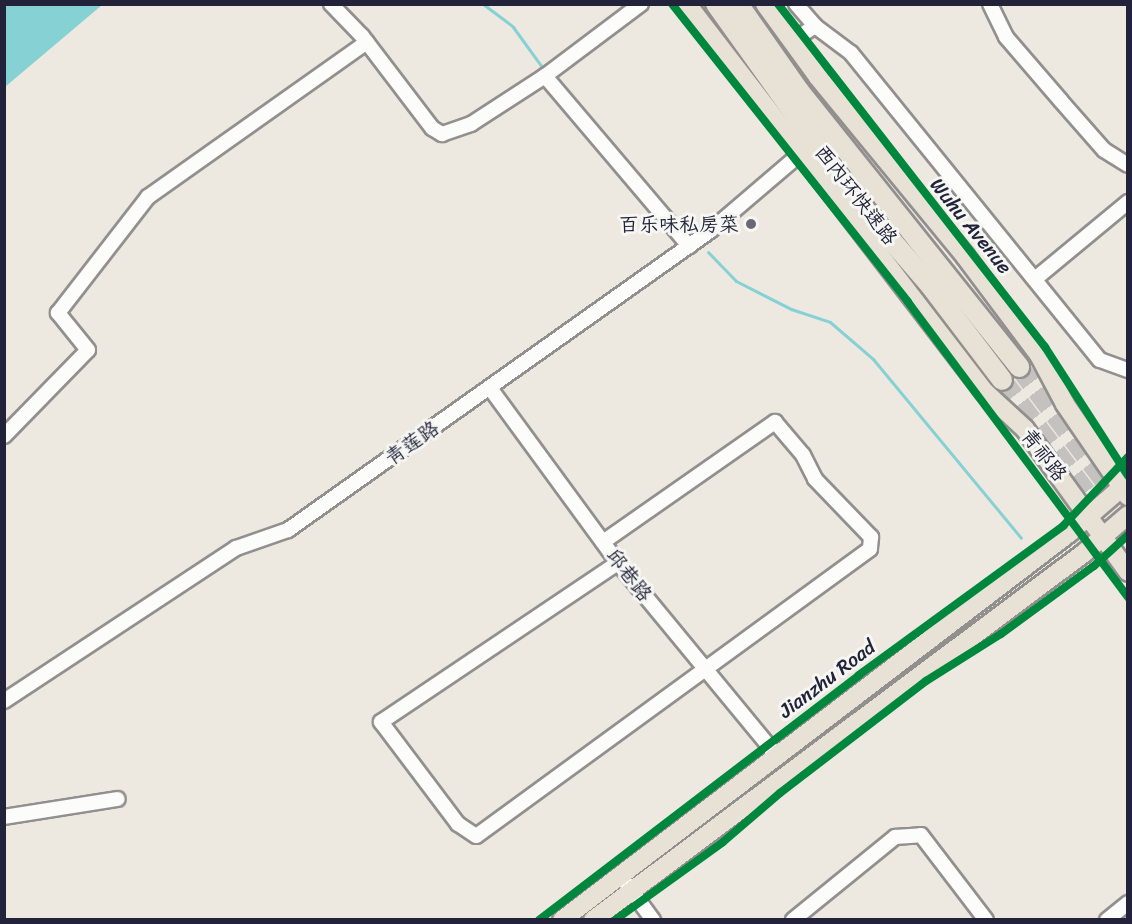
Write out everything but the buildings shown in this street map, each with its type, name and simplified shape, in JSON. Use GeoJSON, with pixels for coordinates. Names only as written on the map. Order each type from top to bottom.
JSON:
{"type":"FeatureCollection","features":[{"type":"Feature","properties":{"kind":"highway","name":"西内环快速路"},"geometry":{"type":"LineString","coordinates":[[717,4],[854,197],[930,285],[1002,380]]}},
{"type":"Feature","properties":{"kind":"highway","name":"西内环快速路"},"geometry":{"type":"LineString","coordinates":[[738,4],[799,91],[1019,366]]}},
{"type":"Feature","properties":{"kind":"main road","name":"青祁路"},"geometry":{"type":"LineString","coordinates":[[687,4],[985,392],[1025,429],[1128,572]]}},
{"type":"Feature","properties":{"kind":"main road"},"geometry":{"type":"LineString","coordinates":[[765,4],[818,77],[965,256],[1039,355],[1065,404],[1125,489]]}},
{"type":"Feature","properties":{"kind":"main road","name":"Jianzhu Road"},"geometry":{"type":"LineString","coordinates":[[562,920],[1125,489]]}},
{"type":"Feature","properties":{"kind":"main road"},"geometry":{"type":"LineString","coordinates":[[593,920],[1128,515]]}},
{"type":"Feature","properties":{"kind":"street"},"geometry":{"type":"LineString","coordinates":[[331,4],[367,42],[432,128],[442,134],[471,124],[545,76],[641,4]]}},
{"type":"Feature","properties":{"kind":"street"},"geometry":{"type":"LineString","coordinates":[[796,4],[815,26],[850,53],[1100,360],[1128,370]]}},
{"type":"Feature","properties":{"kind":"street"},"geometry":{"type":"LineString","coordinates":[[990,4],[1006,37],[1060,101],[1104,150],[1128,165]]}},
{"type":"Feature","properties":{"kind":"street"},"geometry":{"type":"LineString","coordinates":[[800,36],[815,26]]}},
{"type":"Feature","properties":{"kind":"street"},"geometry":{"type":"LineString","coordinates":[[4,436],[88,350],[58,313],[148,197],[367,42]]}},
{"type":"Feature","properties":{"kind":"street"},"geometry":{"type":"LineString","coordinates":[[545,76],[689,246]]}},
{"type":"Feature","properties":{"kind":"street","name":"青莲路"},"geometry":{"type":"LineString","coordinates":[[4,701],[236,548],[288,530],[710,231],[800,154]]}},
{"type":"Feature","properties":{"kind":"street"},"geometry":{"type":"LineString","coordinates":[[1035,279],[1128,202]]}},
{"type":"Feature","properties":{"kind":"street","name":"邱巷路"},"geometry":{"type":"LineString","coordinates":[[490,388],[618,563],[776,755]]}},
{"type":"Feature","properties":{"kind":"street"},"geometry":{"type":"LineString","coordinates":[[603,542],[775,422],[803,455],[814,479],[871,537],[870,549],[706,671],[476,836],[458,824],[381,722],[618,563]]}},
{"type":"Feature","properties":{"kind":"street"},"geometry":{"type":"LineString","coordinates":[[4,817],[118,799]]}},
{"type":"Feature","properties":{"kind":"street"},"geometry":{"type":"LineString","coordinates":[[793,920],[895,837],[921,835],[986,920]]}},
{"type":"Feature","properties":{"kind":"street"},"geometry":{"type":"LineString","coordinates":[[620,875],[653,920]]}},
{"type":"Feature","properties":{"kind":"street"},"geometry":{"type":"LineString","coordinates":[[1107,920],[1128,903]]}},
{"type":"Feature","properties":{"kind":"water"},"geometry":{"type":"Polygon","coordinates":[[[5,4],[102,4],[102,5],[5,87],[5,4]]]}},
{"type":"Feature","properties":{"kind":"waterway"},"geometry":{"type":"LineString","coordinates":[[483,4],[513,27],[542,67]]}},
{"type":"Feature","properties":{"kind":"waterway"},"geometry":{"type":"LineString","coordinates":[[708,252],[736,281],[791,309],[830,322],[873,359],[1021,538]]}},
{"type":"Feature","properties":{"kind":"tunnel"},"geometry":{"type":"LineString","coordinates":[[1019,367],[1128,512]]}},
{"type":"Feature","properties":{"kind":"tunnel"},"geometry":{"type":"LineString","coordinates":[[1002,380],[1128,548]]}},
{"type":"Feature","properties":{"kind":"cycle path"},"geometry":{"type":"LineString","coordinates":[[672,4],[908,302],[1128,597]]}},
{"type":"Feature","properties":{"kind":"cycle path","name":"Wuhu Avenue"},"geometry":{"type":"LineString","coordinates":[[778,4],[1045,347],[1128,476]]}},
{"type":"Feature","properties":{"kind":"cycle path"},"geometry":{"type":"LineString","coordinates":[[539,920],[859,675],[1063,526],[1128,457]]}},
{"type":"Feature","properties":{"kind":"cycle path"},"geometry":{"type":"LineString","coordinates":[[615,920],[723,842],[780,793],[926,681],[1001,634],[1094,566],[1128,535]]}},
{"type":"Feature","properties":{"kind":"place","name":"百乐味私房菜"},"geometry":{"type":"Point","coordinates":[751,224]}}]}
